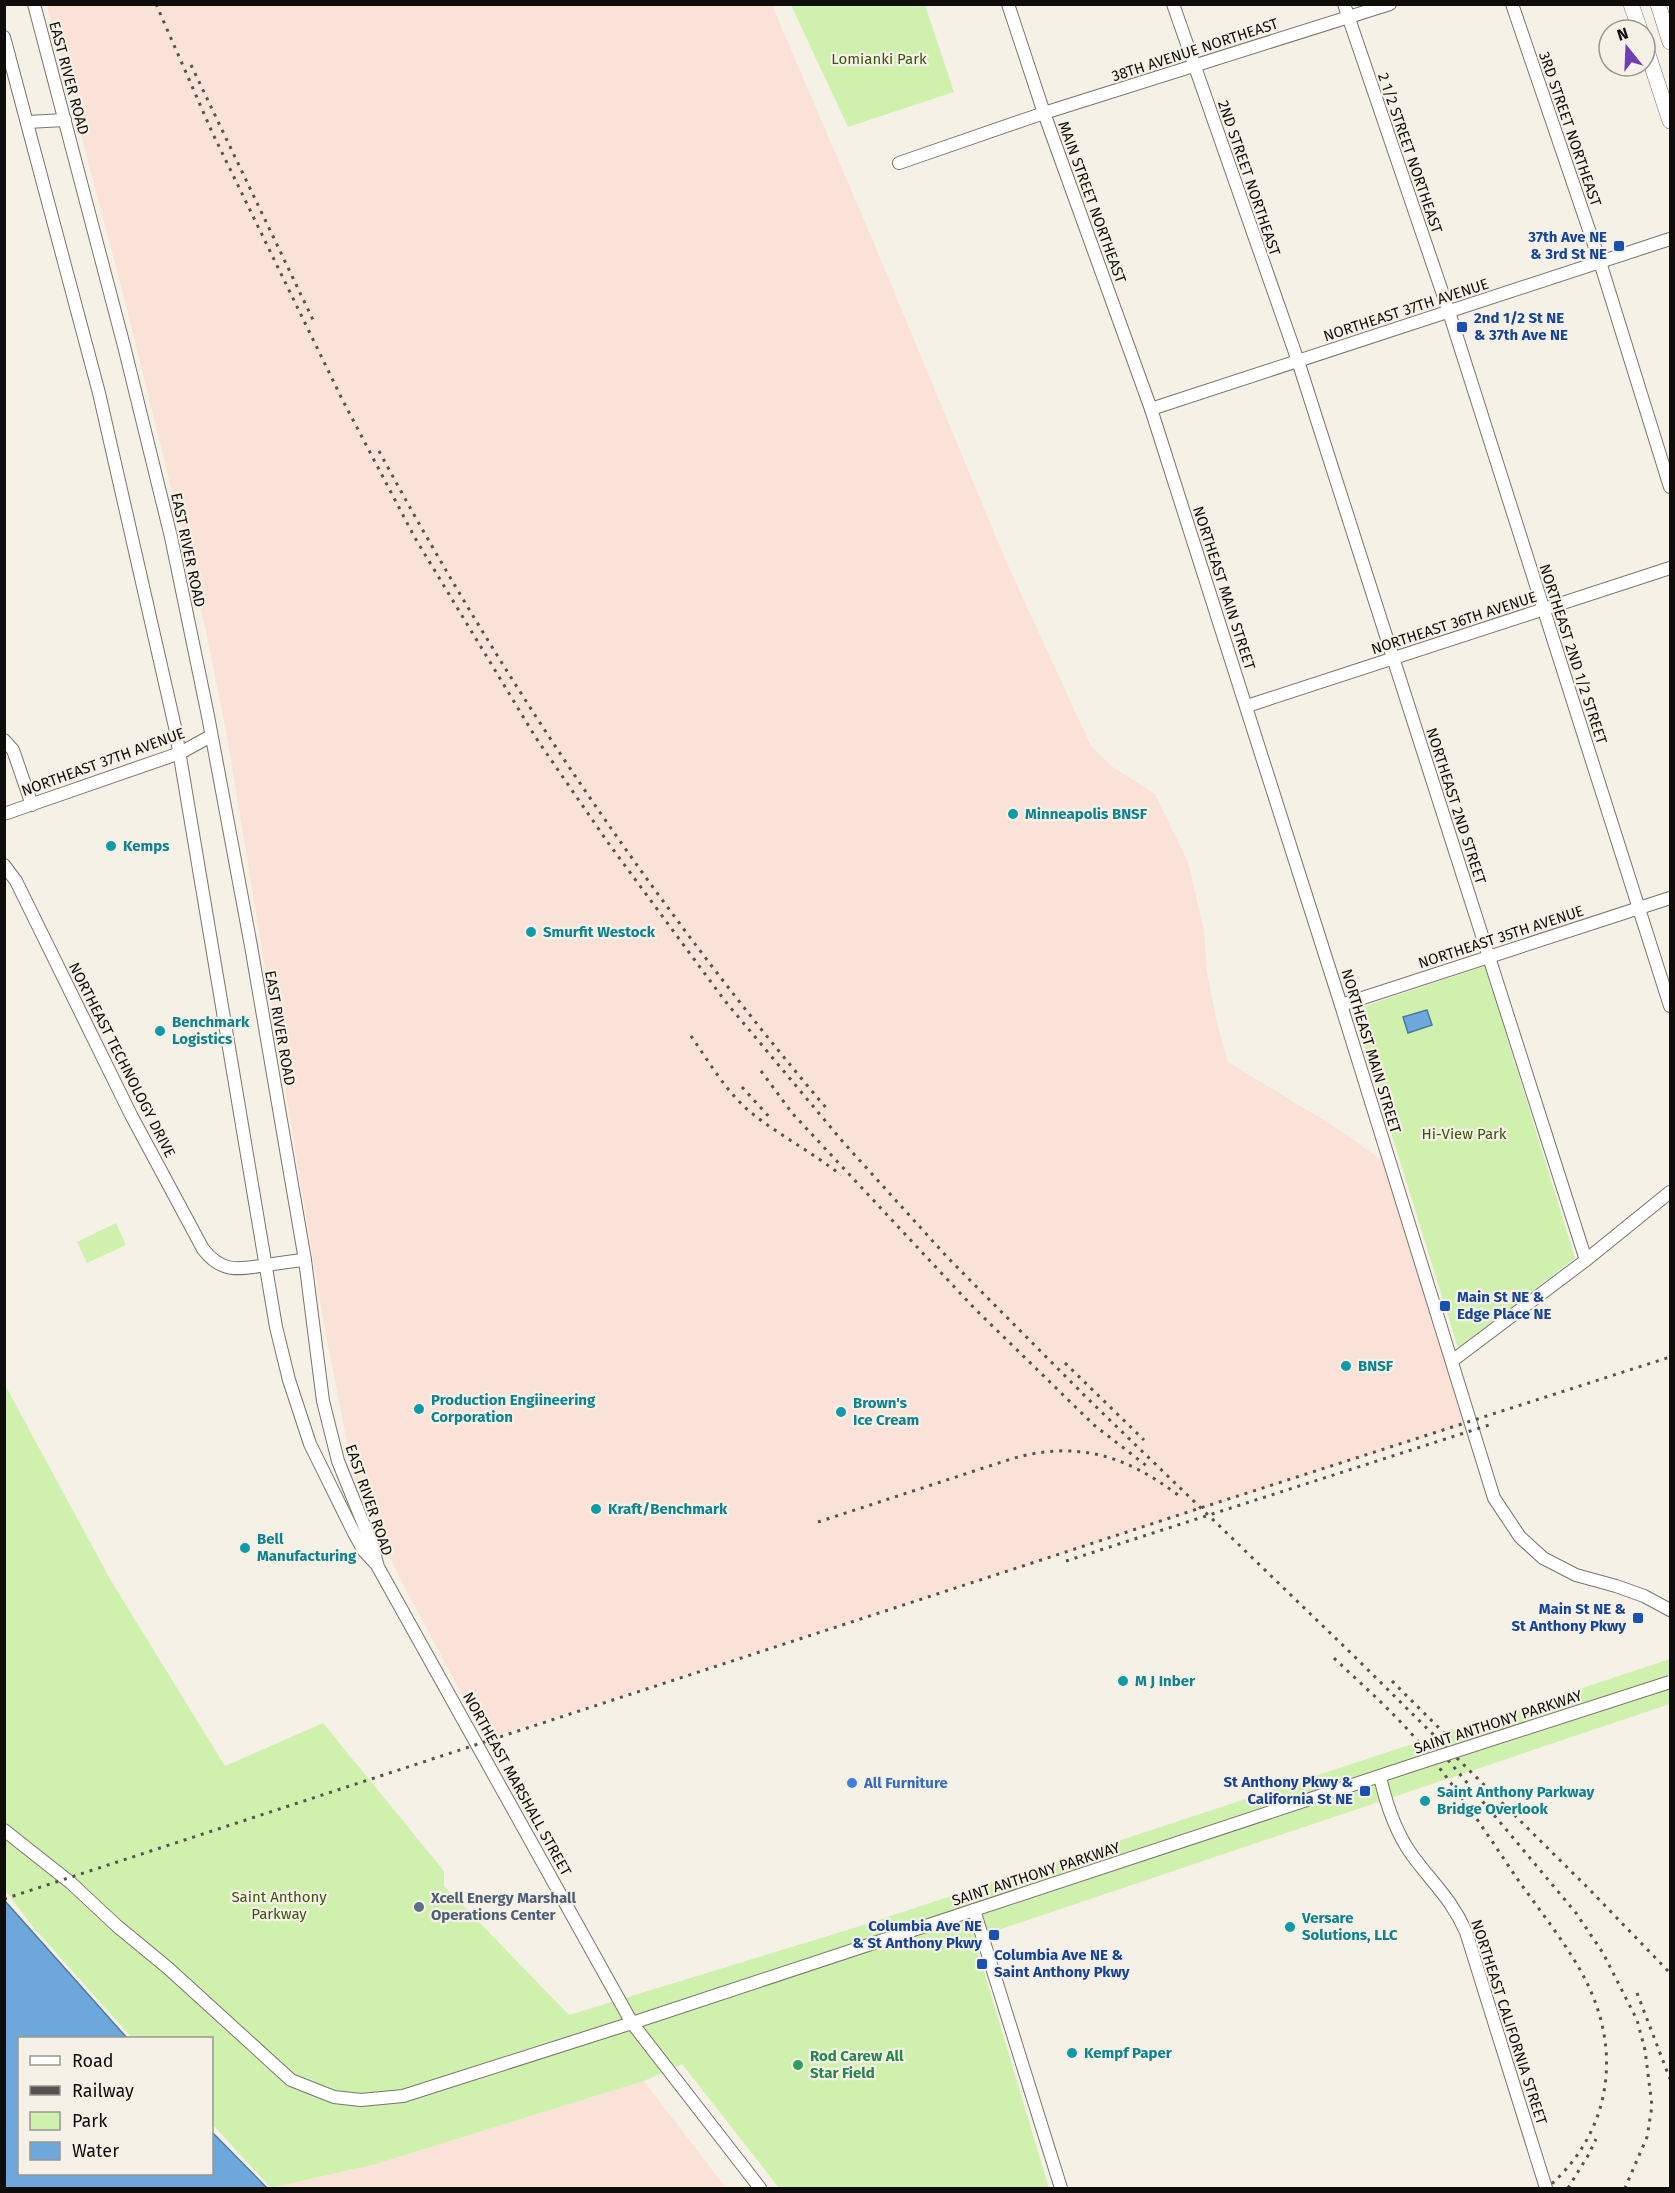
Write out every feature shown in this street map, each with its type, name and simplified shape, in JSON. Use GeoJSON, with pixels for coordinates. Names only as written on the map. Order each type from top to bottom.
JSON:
{"type":"FeatureCollection","features":[{"type":"Feature","properties":{"kind":"main road"},"geometry":{"type":"LineString","coordinates":[[1658,4],[1671,42]]}},
{"type":"Feature","properties":{"kind":"main road"},"geometry":{"type":"LineString","coordinates":[[1656,78],[1671,121]]}},
{"type":"Feature","properties":{"kind":"street","name":"EAST RIVER ROAD"},"geometry":{"type":"LineString","coordinates":[[34,4],[171,537],[208,716],[251,946],[305,1260],[323,1401],[338,1461],[372,1545],[378,1567]]}},
{"type":"Feature","properties":{"kind":"street","name":"MAIN STREET NORTHEAST"},"geometry":{"type":"LineString","coordinates":[[1008,4],[1044,113],[1151,409]]}},
{"type":"Feature","properties":{"kind":"street","name":"2ND STREET NORTHEAST"},"geometry":{"type":"LineString","coordinates":[[1173,4],[1298,361]]}},
{"type":"Feature","properties":{"kind":"street","name":"2 1/2 STREET NORTHEAST"},"geometry":{"type":"LineString","coordinates":[[1344,4],[1449,312]]}},
{"type":"Feature","properties":{"kind":"street","name":"38TH AVENUE NORTHEAST"},"geometry":{"type":"LineString","coordinates":[[899,163],[1044,113],[1390,4]]}},
{"type":"Feature","properties":{"kind":"street","name":"3RD STREET NORTHEAST"},"geometry":{"type":"LineString","coordinates":[[1512,4],[1600,262],[1671,487]]}},
{"type":"Feature","properties":{"kind":"street","name":"EAST RIVER ROAD"},"geometry":{"type":"LineString","coordinates":[[4,38],[99,393],[136,548],[180,753],[276,1327],[289,1380],[310,1444],[359,1542],[378,1567]]}},
{"type":"Feature","properties":{"kind":"street"},"geometry":{"type":"LineString","coordinates":[[27,122],[65,120]]}},
{"type":"Feature","properties":{"kind":"street","name":"NORTHEAST 37TH AVENUE"},"geometry":{"type":"LineString","coordinates":[[1151,409],[1671,239]]}},
{"type":"Feature","properties":{"kind":"street","name":"NORTHEAST 2ND 1/2 STREET"},"geometry":{"type":"LineString","coordinates":[[1449,312],[1671,1006]]}},
{"type":"Feature","properties":{"kind":"street","name":"NORTHEAST 2ND STREET"},"geometry":{"type":"LineString","coordinates":[[1298,361],[1586,1260]]}},
{"type":"Feature","properties":{"kind":"street","name":"NORTHEAST MAIN STREET"},"geometry":{"type":"LineString","coordinates":[[1151,409],[1247,706],[1494,1497],[1520,1537],[1543,1558],[1576,1575],[1644,1596],[1671,1610]]}},
{"type":"Feature","properties":{"kind":"street","name":"NORTHEAST 36TH AVENUE"},"geometry":{"type":"LineString","coordinates":[[1247,706],[1671,568]]}},
{"type":"Feature","properties":{"kind":"street","name":"NORTHEAST 37TH AVENUE"},"geometry":{"type":"LineString","coordinates":[[4,814],[180,753],[211,736]]}},
{"type":"Feature","properties":{"kind":"street"},"geometry":{"type":"LineString","coordinates":[[4,740],[13,750],[32,805]]}},
{"type":"Feature","properties":{"kind":"street","name":"NORTHEAST TECHNOLOGY DRIVE"},"geometry":{"type":"LineString","coordinates":[[4,865],[16,880],[141,1135],[203,1249],[218,1264],[240,1269],[265,1265]]}},
{"type":"Feature","properties":{"kind":"street","name":"NORTHEAST 35TH AVENUE"},"geometry":{"type":"LineString","coordinates":[[1341,1005],[1671,897]]}},
{"type":"Feature","properties":{"kind":"street"},"geometry":{"type":"LineString","coordinates":[[1452,1361],[1586,1260],[1671,1192]]}},
{"type":"Feature","properties":{"kind":"street"},"geometry":{"type":"LineString","coordinates":[[265,1265],[305,1260]]}},
{"type":"Feature","properties":{"kind":"street","name":"NORTHEAST MARSHALL STREET"},"geometry":{"type":"LineString","coordinates":[[378,1567],[632,2023],[760,2188]]}},
{"type":"Feature","properties":{"kind":"street","name":"SAINT ANTHONY PARKWAY"},"geometry":{"type":"LineString","coordinates":[[4,1830],[71,1883],[291,2080],[334,2097],[361,2100],[403,2096],[632,2023],[1670,1682]]}},
{"type":"Feature","properties":{"kind":"street","name":"NORTHEAST CALIFORNIA STREET"},"geometry":{"type":"LineString","coordinates":[[1380,1777],[1394,1821],[1407,1846],[1450,1900],[1466,1932],[1546,2188]]}},
{"type":"Feature","properties":{"kind":"street"},"geometry":{"type":"LineString","coordinates":[[974,1910],[1061,2188]]}},
{"type":"Feature","properties":{"kind":"shaded area"},"geometry":{"type":"Polygon","coordinates":[[[47,5],[772,5],[1006,561],[1091,746],[1111,766],[1155,794],[1188,862],[1204,930],[1207,972],[1217,1023],[1228,1062],[1337,1128],[1383,1161],[1466,1424],[486,1739],[407,1592],[378,1534],[354,1478],[324,1325],[226,731],[206,631],[128,313],[47,5]]]}},
{"type":"Feature","properties":{"kind":"shaded area"},"geometry":{"type":"Polygon","coordinates":[[[644,2081],[726,2188],[271,2188],[376,2164],[644,2081]]]}},
{"type":"Feature","properties":{"kind":"green space","name":"Lomianki Park"},"geometry":{"type":"Polygon","coordinates":[[[791,5],[925,5],[954,92],[848,127],[791,5]]]}},
{"type":"Feature","properties":{"kind":"green space","name":"Hi-View Park"},"geometry":{"type":"Polygon","coordinates":[[[1485,966],[1575,1258],[1458,1348],[1353,1010],[1485,966]]]}},
{"type":"Feature","properties":{"kind":"green space"},"geometry":{"type":"Polygon","coordinates":[[[116,1223],[126,1245],[87,1263],[77,1242],[116,1223]]]}},
{"type":"Feature","properties":{"kind":"green space","name":"Saint Anthony Parkway"},"geometry":{"type":"Polygon","coordinates":[[[4,1383],[110,1579],[225,1766],[323,1723],[444,1871],[444,1886],[569,2015],[857,1927],[1670,1659],[1670,1704],[974,1938],[1049,2188],[779,2188],[682,2064],[644,2081],[376,2164],[271,2188],[213,2125],[213,2037],[131,2037],[33,1927],[5,1890],[4,1383]]]}},
{"type":"Feature","properties":{"kind":"water"},"geometry":{"type":"Polygon","coordinates":[[[1427,1010],[1432,1025],[1408,1033],[1403,1017],[1427,1010]]]}},
{"type":"Feature","properties":{"kind":"water"},"geometry":{"type":"Polygon","coordinates":[[[5,1901],[126,2037],[18,2037],[18,2175],[213,2175],[213,2133],[267,2188],[5,2188],[5,1901]]]}},
{"type":"Feature","properties":{"kind":"railway"},"geometry":{"type":"LineString","coordinates":[[156,4],[212,132],[342,399],[415,538],[536,738],[609,844],[725,1001],[843,1142],[948,1258],[1087,1398],[1354,1656],[1589,1889],[1670,1973]]}},
{"type":"Feature","properties":{"kind":"railway"},"geometry":{"type":"LineString","coordinates":[[191,65],[314,322]]}},
{"type":"Feature","properties":{"kind":"railway"},"geometry":{"type":"LineString","coordinates":[[379,451],[478,624],[586,792],[702,953],[827,1109]]}},
{"type":"Feature","properties":{"kind":"railway"},"geometry":{"type":"LineString","coordinates":[[691,1036],[720,1078],[744,1107],[841,1175]]}},
{"type":"Feature","properties":{"kind":"railway"},"geometry":{"type":"LineString","coordinates":[[761,1071],[792,1113],[974,1308],[1094,1425],[1148,1467]]}},
{"type":"Feature","properties":{"kind":"railway"},"geometry":{"type":"LineString","coordinates":[[742,1087],[772,1120]]}},
{"type":"Feature","properties":{"kind":"railway"},"geometry":{"type":"LineString","coordinates":[[4,1899],[1670,1357]]}},
{"type":"Feature","properties":{"kind":"railway"},"geometry":{"type":"LineString","coordinates":[[1065,1363],[1144,1440]]}},
{"type":"Feature","properties":{"kind":"railway"},"geometry":{"type":"LineString","coordinates":[[1066,1561],[1492,1424]]}},
{"type":"Feature","properties":{"kind":"railway"},"geometry":{"type":"LineString","coordinates":[[818,1522],[1011,1459],[1057,1451],[1078,1451],[1119,1461],[1139,1470],[1178,1495]]}},
{"type":"Feature","properties":{"kind":"railway"},"geometry":{"type":"LineString","coordinates":[[1334,1658],[1401,1722],[1446,1777],[1554,1929],[1587,1983],[1605,2038],[1607,2066],[1604,2093],[1596,2119],[1584,2144],[1568,2167],[1547,2188]]}},
{"type":"Feature","properties":{"kind":"railway"},"geometry":{"type":"LineString","coordinates":[[1392,1681],[1449,1738]]}},
{"type":"Feature","properties":{"kind":"railway"},"geometry":{"type":"LineString","coordinates":[[1448,1760],[1576,1913],[1603,1953],[1637,2020],[1645,2050],[1652,2106],[1647,2137],[1625,2188]]}},
{"type":"Feature","properties":{"kind":"railway"},"geometry":{"type":"LineString","coordinates":[[1637,1993],[1670,2079]]}},
{"type":"Feature","properties":{"kind":"railway"},"geometry":{"type":"LineString","coordinates":[[1568,2188],[1596,2139]]}},
{"type":"Feature","properties":{"kind":"place","name":"37th Ave NE & 3rd St NE"},"geometry":{"type":"Point","coordinates":[1619,246]}},
{"type":"Feature","properties":{"kind":"place","name":"2nd 1/2 St NE & 37th Ave NE"},"geometry":{"type":"Point","coordinates":[1462,327]}},
{"type":"Feature","properties":{"kind":"place","name":"Minneapolis BNSF"},"geometry":{"type":"Point","coordinates":[1013,814]}},
{"type":"Feature","properties":{"kind":"place","name":"Kemps"},"geometry":{"type":"Point","coordinates":[111,846]}},
{"type":"Feature","properties":{"kind":"place","name":"Smurfit Westock"},"geometry":{"type":"Point","coordinates":[531,932]}},
{"type":"Feature","properties":{"kind":"place","name":"Benchmark Logistics"},"geometry":{"type":"Point","coordinates":[160,1031]}},
{"type":"Feature","properties":{"kind":"place","name":"Main St NE & Edge Place NE"},"geometry":{"type":"Point","coordinates":[1445,1306]}},
{"type":"Feature","properties":{"kind":"place","name":"BNSF"},"geometry":{"type":"Point","coordinates":[1346,1366]}},
{"type":"Feature","properties":{"kind":"place","name":"Production Engiineering Corporation"},"geometry":{"type":"Point","coordinates":[419,1409]}},
{"type":"Feature","properties":{"kind":"place","name":"Brown's Ice Cream"},"geometry":{"type":"Point","coordinates":[841,1412]}},
{"type":"Feature","properties":{"kind":"place","name":"Kraft/Benchmark"},"geometry":{"type":"Point","coordinates":[596,1509]}},
{"type":"Feature","properties":{"kind":"place","name":"Bell Manufacturing"},"geometry":{"type":"Point","coordinates":[245,1548]}},
{"type":"Feature","properties":{"kind":"place","name":"Main St NE & St Anthony Pkwy"},"geometry":{"type":"Point","coordinates":[1638,1618]}},
{"type":"Feature","properties":{"kind":"place","name":"M J Inber"},"geometry":{"type":"Point","coordinates":[1123,1681]}},
{"type":"Feature","properties":{"kind":"place","name":"All Furniture"},"geometry":{"type":"Point","coordinates":[852,1783]}},
{"type":"Feature","properties":{"kind":"place","name":"St Anthony Pkwy & California St NE"},"geometry":{"type":"Point","coordinates":[1365,1791]}},
{"type":"Feature","properties":{"kind":"place","name":"Saint Anthony Parkway Bridge Overlook"},"geometry":{"type":"Point","coordinates":[1425,1801]}},
{"type":"Feature","properties":{"kind":"place","name":"Xcell Energy Marshall Operations Center"},"geometry":{"type":"Point","coordinates":[419,1907]}},
{"type":"Feature","properties":{"kind":"place","name":"Versare Solutions, LLC"},"geometry":{"type":"Point","coordinates":[1290,1927]}},
{"type":"Feature","properties":{"kind":"place","name":"Columbia Ave NE & St Anthony Pkwy"},"geometry":{"type":"Point","coordinates":[994,1935]}},
{"type":"Feature","properties":{"kind":"place","name":"Columbia Ave NE & Saint Anthony Pkwy"},"geometry":{"type":"Point","coordinates":[982,1964]}},
{"type":"Feature","properties":{"kind":"place","name":"Kempf Paper"},"geometry":{"type":"Point","coordinates":[1072,2053]}},
{"type":"Feature","properties":{"kind":"place","name":"Rod Carew All Star Field"},"geometry":{"type":"Point","coordinates":[798,2065]}}]}
